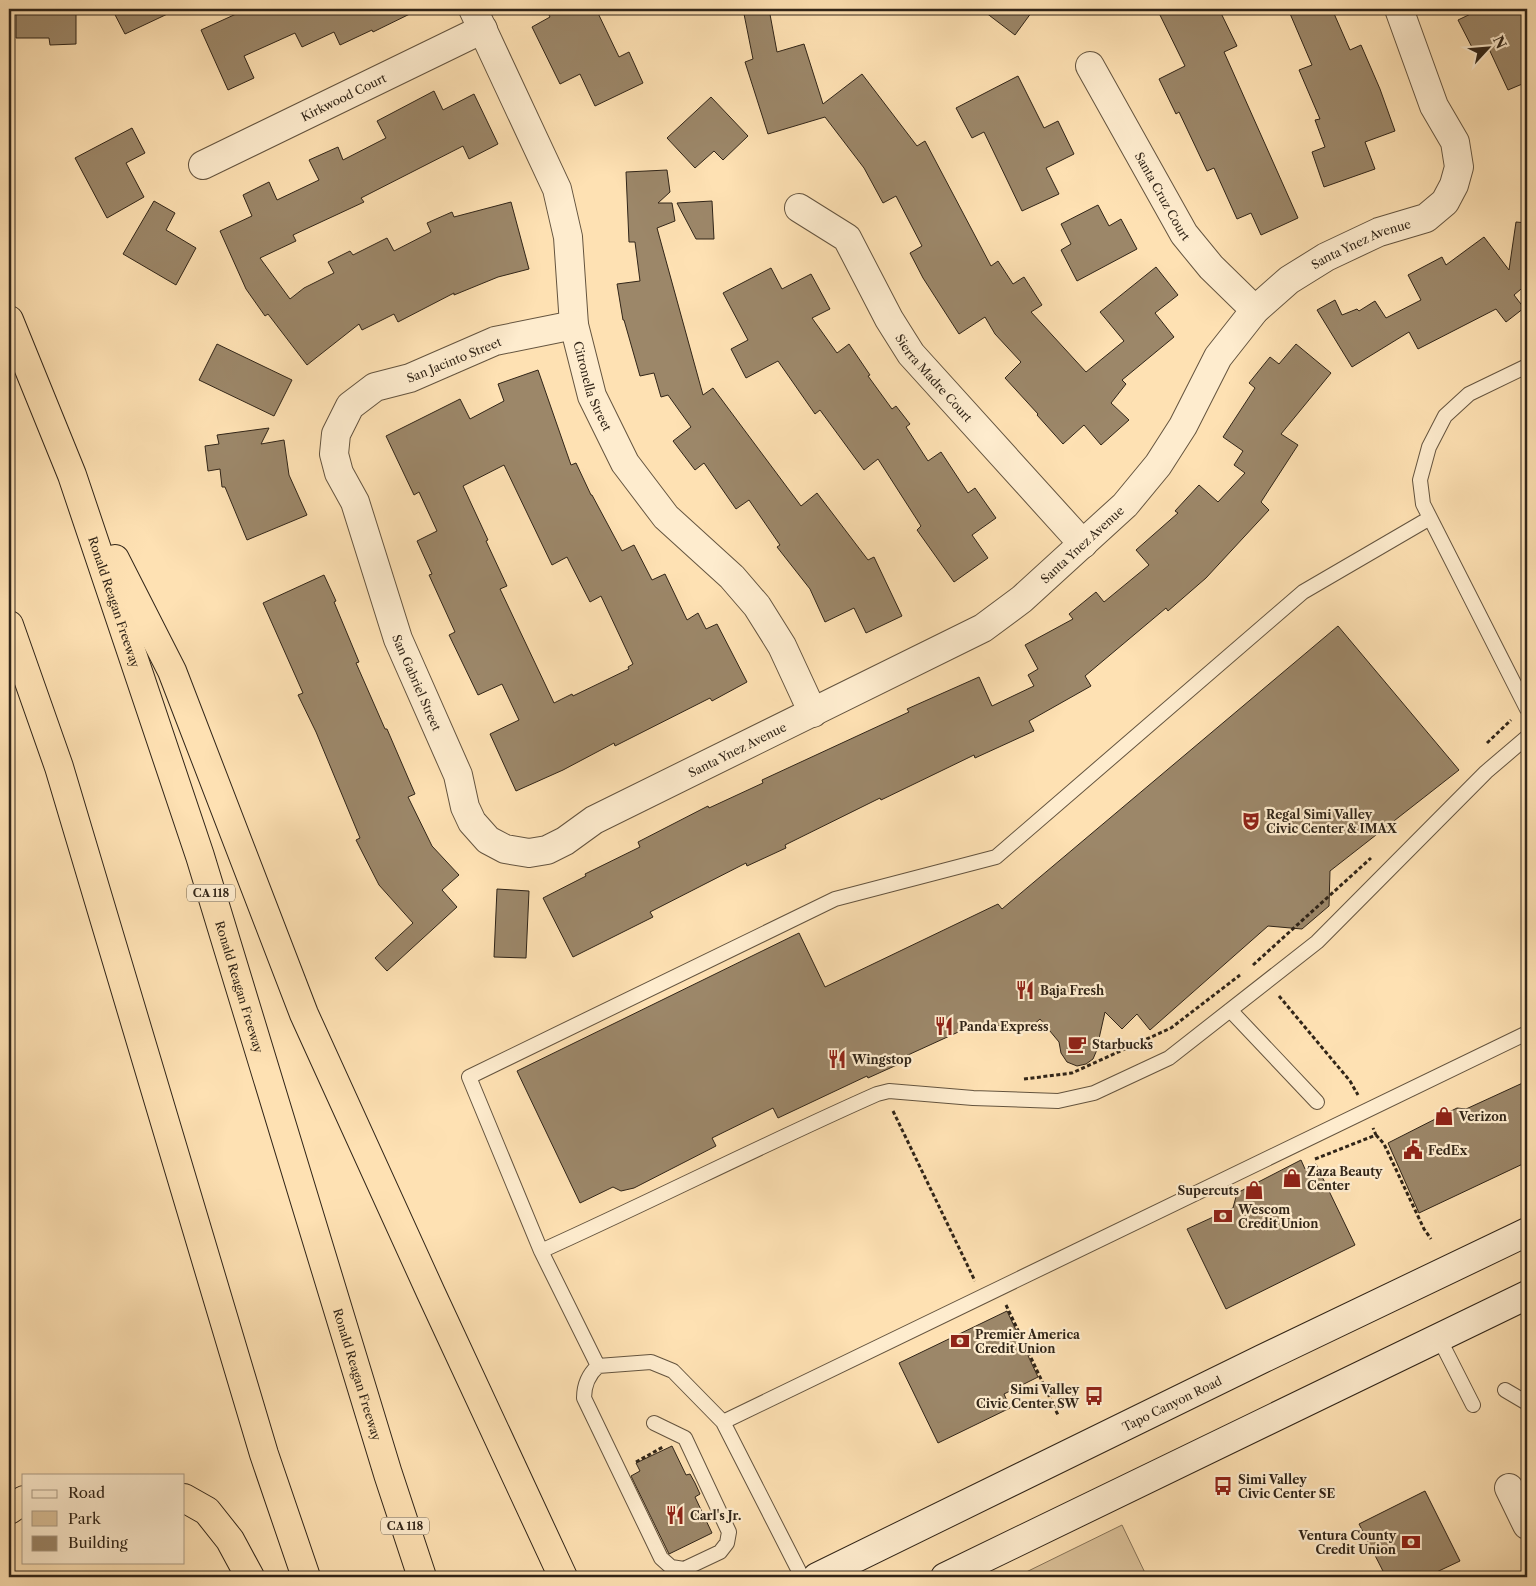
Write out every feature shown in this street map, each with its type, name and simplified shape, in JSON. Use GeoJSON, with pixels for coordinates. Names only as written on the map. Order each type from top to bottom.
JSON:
{"type":"FeatureCollection","features":[{"type":"Feature","properties":{"kind":"highway","name":"Ronald Reagan Freeway"},"geometry":{"type":"LineString","coordinates":[[9,320],[72,475],[200,856],[388,1474],[422,1577]]}},
{"type":"Feature","properties":{"kind":"highway"},"geometry":{"type":"LineString","coordinates":[[72,475],[172,671],[304,1014],[431,1294],[563,1577]]}},
{"type":"Feature","properties":{"kind":"highway"},"geometry":{"type":"LineString","coordinates":[[9,625],[59,767],[264,1454],[306,1577]]}},
{"type":"Feature","properties":{"kind":"highway"},"geometry":{"type":"LineString","coordinates":[[388,1474],[433,1577]]}},
{"type":"Feature","properties":{"kind":"highway"},"geometry":{"type":"LineString","coordinates":[[185,1499],[207,1511],[230,1540],[250,1577]]}},
{"type":"Feature","properties":{"kind":"highway"},"geometry":{"type":"LineString","coordinates":[[9,1510],[22,1501]]}},
{"type":"Feature","properties":{"kind":"street","name":"Santa Ynez Avenue"},"geometry":{"type":"LineString","coordinates":[[613,810],[983,628],[1022,599],[1125,504],[1158,465],[1183,426],[1218,357],[1255,310],[1289,280],[1326,257],[1379,232],[1426,218],[1445,202],[1454,185],[1459,167],[1455,142],[1434,106],[1399,9]]}},
{"type":"Feature","properties":{"kind":"street","name":"Kirkwood Court"},"geometry":{"type":"LineString","coordinates":[[203,165],[478,19]]}},
{"type":"Feature","properties":{"kind":"street","name":"Citronella Street"},"geometry":{"type":"LineString","coordinates":[[478,19],[556,189],[568,237],[574,325],[592,396],[625,463],[666,517],[732,577],[758,606],[782,646],[813,713]]}},
{"type":"Feature","properties":{"kind":"street","name":"Santa Cruz Court"},"geometry":{"type":"LineString","coordinates":[[1090,66],[1184,234],[1211,267],[1255,310]]}},
{"type":"Feature","properties":{"kind":"street","name":"Sierra Madre Court"},"geometry":{"type":"LineString","coordinates":[[800,208],[847,238],[889,319],[911,354],[1083,544]]}},
{"type":"Feature","properties":{"kind":"street","name":"San Jacinto Street"},"geometry":{"type":"LineString","coordinates":[[365,394],[375,387],[410,378],[495,340],[574,325]]}},
{"type":"Feature","properties":{"kind":"street","name":"San Gabriel Street"},"geometry":{"type":"LineString","coordinates":[[365,394],[350,406],[336,434],[334,454],[339,473],[355,502],[398,639],[458,775],[465,807],[472,822],[488,840],[505,849],[528,853],[547,850],[565,841],[594,820],[613,810]]}},
{"type":"Feature","properties":{"kind":"street","name":"Tapo Canyon Road"},"geometry":{"type":"LineString","coordinates":[[817,1577],[1262,1359],[1527,1232]]}},
{"type":"Feature","properties":{"kind":"street"},"geometry":{"type":"LineString","coordinates":[[945,1577],[1527,1295]]}},
{"type":"Feature","properties":{"kind":"street"},"geometry":{"type":"LineString","coordinates":[[1509,1488],[1527,1525]]}},
{"type":"Feature","properties":{"kind":"lane"},"geometry":{"type":"LineString","coordinates":[[1527,366],[1469,394],[1445,416],[1428,447],[1420,480],[1423,504],[1527,709]]}},
{"type":"Feature","properties":{"kind":"lane"},"geometry":{"type":"LineString","coordinates":[[598,1366],[541,1251],[469,1077],[835,899],[996,857],[1303,592],[1430,518]]}},
{"type":"Feature","properties":{"kind":"lane"},"geometry":{"type":"LineString","coordinates":[[541,1251],[770,1142],[877,1094],[889,1091],[973,1098],[1058,1101],[1094,1093],[1169,1058],[1317,942],[1486,772],[1527,738]]}},
{"type":"Feature","properties":{"kind":"lane"},"geometry":{"type":"LineString","coordinates":[[1230,1010],[1317,1102]]}},
{"type":"Feature","properties":{"kind":"lane"},"geometry":{"type":"LineString","coordinates":[[723,1422],[1527,1033]]}},
{"type":"Feature","properties":{"kind":"lane"},"geometry":{"type":"LineString","coordinates":[[1439,1338],[1473,1406]]}},
{"type":"Feature","properties":{"kind":"lane"},"geometry":{"type":"LineString","coordinates":[[654,1423],[685,1438],[729,1532],[727,1543],[720,1552],[684,1569],[672,1567],[661,1558],[584,1398],[584,1388],[587,1380],[592,1371],[598,1366],[651,1362],[673,1371],[723,1422],[802,1577]]}},
{"type":"Feature","properties":{"kind":"lane"},"geometry":{"type":"LineString","coordinates":[[1505,1390],[1527,1403]]}},
{"type":"Feature","properties":{"kind":"path"},"geometry":{"type":"LineString","coordinates":[[1481,749],[1515,717]]}},
{"type":"Feature","properties":{"kind":"path"},"geometry":{"type":"LineString","coordinates":[[1372,856],[1253,966],[1350,1082],[1376,1135],[1384,1144],[1424,1229],[1431,1239]]}},
{"type":"Feature","properties":{"kind":"path"},"geometry":{"type":"LineString","coordinates":[[1020,1079],[1072,1072],[1171,1028],[1245,971]]}},
{"type":"Feature","properties":{"kind":"path"},"geometry":{"type":"LineString","coordinates":[[889,1091],[893,1110],[982,1297]]}},
{"type":"Feature","properties":{"kind":"path"},"geometry":{"type":"LineString","coordinates":[[1311,1160],[1376,1135]]}},
{"type":"Feature","properties":{"kind":"path"},"geometry":{"type":"LineString","coordinates":[[1011,1300],[1005,1303],[1058,1415]]}},
{"type":"Feature","properties":{"kind":"path"},"geometry":{"type":"LineString","coordinates":[[634,1468],[632,1463],[668,1445]]}},
{"type":"Feature","properties":{"kind":"green space"},"geometry":{"type":"Polygon","coordinates":[[[1122,1525],[1147,1577],[1016,1577],[1122,1525]]]}},
{"type":"Feature","properties":{"kind":"building"},"geometry":{"type":"Polygon","coordinates":[[[16,9],[76,9],[76,44],[50,45],[49,38],[16,38],[16,9]]]}},
{"type":"Feature","properties":{"kind":"building"},"geometry":{"type":"Polygon","coordinates":[[[112,9],[178,9],[125,34],[112,9]]]}},
{"type":"Feature","properties":{"kind":"building"},"geometry":{"type":"Polygon","coordinates":[[[247,9],[420,9],[373,32],[372,30],[340,45],[334,32],[302,47],[295,33],[244,56],[254,78],[228,90],[201,30],[247,9]]]}},
{"type":"Feature","properties":{"kind":"building"},"geometry":{"type":"Polygon","coordinates":[[[546,9],[596,9],[619,57],[629,52],[643,83],[595,106],[580,74],[560,84],[532,27],[550,17],[546,9]]]}},
{"type":"Feature","properties":{"kind":"building"},"geometry":{"type":"Polygon","coordinates":[[[743,9],[769,9],[777,52],[804,44],[823,104],[862,74],[917,146],[925,141],[991,266],[998,261],[1013,284],[1024,277],[1042,305],[1031,312],[1086,372],[1124,341],[1100,312],[1156,267],[1178,295],[1155,313],[1174,337],[1122,380],[1126,384],[1111,403],[1129,420],[1101,445],[1084,425],[1063,444],[1005,378],[1021,362],[995,334],[985,317],[959,334],[923,278],[910,253],[922,246],[896,196],[883,203],[864,168],[825,117],[768,134],[745,62],[753,59],[743,9]]]}},
{"type":"Feature","properties":{"kind":"building"},"geometry":{"type":"Polygon","coordinates":[[[981,9],[1034,9],[1015,35],[981,9]]]}},
{"type":"Feature","properties":{"kind":"building"},"geometry":{"type":"Polygon","coordinates":[[[1157,9],[1219,9],[1237,46],[1224,52],[1298,218],[1261,235],[1251,213],[1237,219],[1214,168],[1207,171],[1179,112],[1176,114],[1159,79],[1185,66],[1157,9]]]}},
{"type":"Feature","properties":{"kind":"building"},"geometry":{"type":"Polygon","coordinates":[[[1288,9],[1332,9],[1350,50],[1361,45],[1395,131],[1365,142],[1375,169],[1324,187],[1312,152],[1325,147],[1315,120],[1320,119],[1299,70],[1312,65],[1288,9]]]}},
{"type":"Feature","properties":{"kind":"building"},"geometry":{"type":"Polygon","coordinates":[[[1481,9],[1527,9],[1527,82],[1508,90],[1489,49],[1476,55],[1458,20],[1481,9]]]}},
{"type":"Feature","properties":{"kind":"building"},"geometry":{"type":"Polygon","coordinates":[[[1018,76],[1044,128],[1058,121],[1074,154],[1046,168],[1059,194],[1022,211],[984,132],[972,138],[956,108],[1018,76]]]}},
{"type":"Feature","properties":{"kind":"building"},"geometry":{"type":"Polygon","coordinates":[[[434,91],[443,110],[474,94],[498,144],[469,159],[463,146],[361,198],[364,202],[293,235],[296,241],[260,258],[290,299],[304,288],[334,273],[328,262],[350,251],[353,255],[387,238],[394,251],[431,232],[427,223],[452,212],[454,217],[511,202],[529,269],[498,277],[454,295],[454,293],[398,322],[394,314],[362,330],[359,324],[307,365],[268,314],[265,316],[246,289],[220,231],[252,216],[243,195],[269,182],[277,200],[319,180],[309,160],[338,147],[343,160],[386,138],[377,121],[434,91]]]}},
{"type":"Feature","properties":{"kind":"building"},"geometry":{"type":"Polygon","coordinates":[[[711,97],[748,136],[723,160],[714,151],[695,168],[667,138],[711,97]]]}},
{"type":"Feature","properties":{"kind":"building"},"geometry":{"type":"Polygon","coordinates":[[[132,128],[145,153],[126,163],[144,197],[107,218],[75,158],[132,128]]]}},
{"type":"Feature","properties":{"kind":"building"},"geometry":{"type":"Polygon","coordinates":[[[667,170],[670,192],[658,203],[672,203],[675,221],[657,228],[703,395],[713,388],[801,506],[817,493],[868,560],[874,557],[902,616],[866,633],[854,608],[825,622],[810,589],[777,547],[780,545],[749,500],[736,509],[704,463],[695,470],[673,441],[691,427],[668,395],[661,397],[654,373],[640,376],[623,320],[617,284],[640,281],[635,242],[629,242],[626,172],[667,170]]]}},
{"type":"Feature","properties":{"kind":"building"},"geometry":{"type":"Polygon","coordinates":[[[154,201],[175,213],[166,230],[196,248],[176,285],[123,254],[154,201]]]}},
{"type":"Feature","properties":{"kind":"building"},"geometry":{"type":"Polygon","coordinates":[[[712,201],[714,239],[696,239],[677,203],[712,201]]]}},
{"type":"Feature","properties":{"kind":"building"},"geometry":{"type":"Polygon","coordinates":[[[1098,205],[1109,226],[1121,219],[1137,249],[1077,281],[1061,250],[1071,244],[1061,224],[1098,205]]]}},
{"type":"Feature","properties":{"kind":"building"},"geometry":{"type":"Polygon","coordinates":[[[1516,222],[1527,223],[1527,284],[1514,295],[1524,308],[1506,322],[1496,309],[1418,349],[1409,332],[1352,367],[1317,310],[1335,300],[1342,315],[1357,309],[1359,311],[1375,301],[1386,318],[1421,300],[1408,275],[1442,257],[1446,265],[1484,237],[1509,270],[1516,222]]]}},
{"type":"Feature","properties":{"kind":"building"},"geometry":{"type":"Polygon","coordinates":[[[771,268],[782,289],[811,274],[830,309],[812,318],[837,353],[849,344],[870,375],[868,376],[892,409],[896,406],[910,424],[906,427],[928,461],[941,452],[968,493],[975,488],[996,518],[972,535],[988,558],[954,582],[917,530],[921,526],[878,459],[864,470],[820,410],[815,414],[778,361],[746,378],[731,349],[748,340],[723,293],[771,268]]]}},
{"type":"Feature","properties":{"kind":"building"},"geometry":{"type":"Polygon","coordinates":[[[217,344],[292,380],[274,416],[199,380],[217,344]]]}},
{"type":"Feature","properties":{"kind":"building"},"geometry":{"type":"Polygon","coordinates":[[[1296,344],[1331,373],[1281,434],[1298,445],[1261,502],[1269,510],[1206,578],[1168,611],[1166,608],[1085,676],[1091,686],[1029,721],[1034,731],[975,758],[974,755],[881,800],[880,798],[785,845],[786,848],[747,866],[746,863],[650,912],[653,917],[573,957],[543,898],[586,876],[585,874],[640,847],[638,842],[708,806],[709,808],[763,783],[762,780],[909,712],[907,709],[979,677],[992,706],[1034,686],[1028,675],[1038,669],[1025,645],[1073,619],[1069,614],[1096,592],[1104,602],[1149,565],[1136,550],[1178,513],[1175,511],[1199,485],[1218,502],[1245,473],[1234,465],[1243,451],[1223,437],[1255,388],[1249,383],[1270,357],[1279,364],[1296,344]]]}},
{"type":"Feature","properties":{"kind":"building"},"geometry":{"type":"Polygon","coordinates":[[[538,370],[571,465],[576,463],[591,495],[622,551],[634,545],[652,580],[665,574],[687,620],[698,613],[706,629],[717,624],[747,682],[712,701],[710,698],[615,746],[614,743],[563,770],[516,791],[490,734],[519,720],[502,684],[478,695],[449,635],[455,632],[429,575],[432,574],[417,541],[437,531],[419,492],[414,495],[386,436],[460,399],[470,419],[504,401],[498,384],[538,370]],[[504,465],[463,486],[507,586],[500,589],[554,703],[629,669],[628,667],[633,664],[601,596],[590,602],[567,557],[552,565],[504,465]]]}},
{"type":"Feature","properties":{"kind":"building"},"geometry":{"type":"Polygon","coordinates":[[[269,428],[261,444],[284,440],[289,475],[307,515],[247,540],[225,487],[222,487],[220,469],[208,471],[205,446],[219,444],[217,435],[269,428]]]}},
{"type":"Feature","properties":{"kind":"building"},"geometry":{"type":"Polygon","coordinates":[[[324,575],[359,662],[356,663],[415,794],[408,797],[432,846],[459,875],[442,890],[457,907],[387,971],[375,958],[413,923],[379,885],[356,840],[360,838],[316,732],[298,695],[303,693],[263,603],[324,575]]]}},
{"type":"Feature","properties":{"kind":"building"},"geometry":{"type":"Polygon","coordinates":[[[1338,626],[1459,770],[1330,871],[1329,906],[1302,929],[1268,926],[1150,1030],[1137,1014],[1122,1029],[1105,1012],[1096,1052],[1093,1059],[1086,1064],[1077,1066],[1067,1062],[1061,1053],[1059,1042],[1040,1019],[1029,1029],[978,1023],[897,1060],[899,1064],[868,1078],[867,1076],[778,1118],[773,1108],[712,1138],[716,1146],[634,1188],[621,1191],[613,1187],[580,1203],[517,1071],[799,933],[825,987],[998,904],[1002,909],[1338,626]]]}},
{"type":"Feature","properties":{"kind":"building"},"geometry":{"type":"Polygon","coordinates":[[[497,889],[529,891],[526,958],[494,957],[497,889]]]}},
{"type":"Feature","properties":{"kind":"building"},"geometry":{"type":"Polygon","coordinates":[[[1527,1081],[1527,1162],[1419,1213],[1388,1143],[1457,1108],[1466,1109],[1527,1081]]]}},
{"type":"Feature","properties":{"kind":"building"},"geometry":{"type":"Polygon","coordinates":[[[1301,1160],[1305,1169],[1316,1164],[1355,1245],[1226,1309],[1187,1229],[1233,1208],[1237,1193],[1301,1160]]]}},
{"type":"Feature","properties":{"kind":"building"},"geometry":{"type":"Polygon","coordinates":[[[1007,1311],[1038,1377],[1004,1394],[1010,1408],[938,1443],[899,1363],[1007,1311]]]}},
{"type":"Feature","properties":{"kind":"building","name":"Carl's Jr."},"geometry":{"type":"Polygon","coordinates":[[[672,1446],[686,1475],[690,1474],[695,1483],[700,1494],[695,1497],[712,1533],[669,1554],[631,1476],[640,1471],[636,1463],[672,1446]]]}},
{"type":"Feature","properties":{"kind":"building"},"geometry":{"type":"Polygon","coordinates":[[[1425,1491],[1460,1561],[1426,1577],[1386,1577],[1359,1524],[1425,1491]]]}},
{"type":"Feature","properties":{"kind":"place","name":"Regal Simi Valley Civic Center & IMAX"},"geometry":{"type":"Point","coordinates":[1251,821]}},
{"type":"Feature","properties":{"kind":"place","name":"Baja Fresh"},"geometry":{"type":"Point","coordinates":[1025,990]}},
{"type":"Feature","properties":{"kind":"place","name":"Panda Express"},"geometry":{"type":"Point","coordinates":[944,1026]}},
{"type":"Feature","properties":{"kind":"place","name":"Starbucks"},"geometry":{"type":"Point","coordinates":[1077,1044]}},
{"type":"Feature","properties":{"kind":"place","name":"Wingstop"},"geometry":{"type":"Point","coordinates":[837,1059]}},
{"type":"Feature","properties":{"kind":"place","name":"Verizon"},"geometry":{"type":"Point","coordinates":[1444,1116]}},
{"type":"Feature","properties":{"kind":"place","name":"FedEx"},"geometry":{"type":"Point","coordinates":[1413,1150]}},
{"type":"Feature","properties":{"kind":"place","name":"Zaza Beauty Center"},"geometry":{"type":"Point","coordinates":[1292,1178]}},
{"type":"Feature","properties":{"kind":"place","name":"Supercuts"},"geometry":{"type":"Point","coordinates":[1254,1190]}},
{"type":"Feature","properties":{"kind":"place","name":"Wescom Credit Union"},"geometry":{"type":"Point","coordinates":[1223,1216]}},
{"type":"Feature","properties":{"kind":"place","name":"Premier America Credit Union"},"geometry":{"type":"Point","coordinates":[960,1341]}},
{"type":"Feature","properties":{"kind":"place","name":"Simi Valley Civic Center SW"},"geometry":{"type":"Point","coordinates":[1094,1396]}},
{"type":"Feature","properties":{"kind":"place","name":"Simi Valley Civic Center SE"},"geometry":{"type":"Point","coordinates":[1223,1486]}},
{"type":"Feature","properties":{"kind":"place","name":"Carl's Jr."},"geometry":{"type":"Point","coordinates":[675,1515]}},
{"type":"Feature","properties":{"kind":"place","name":"Ventura County Credit Union"},"geometry":{"type":"Point","coordinates":[1411,1542]}}]}
